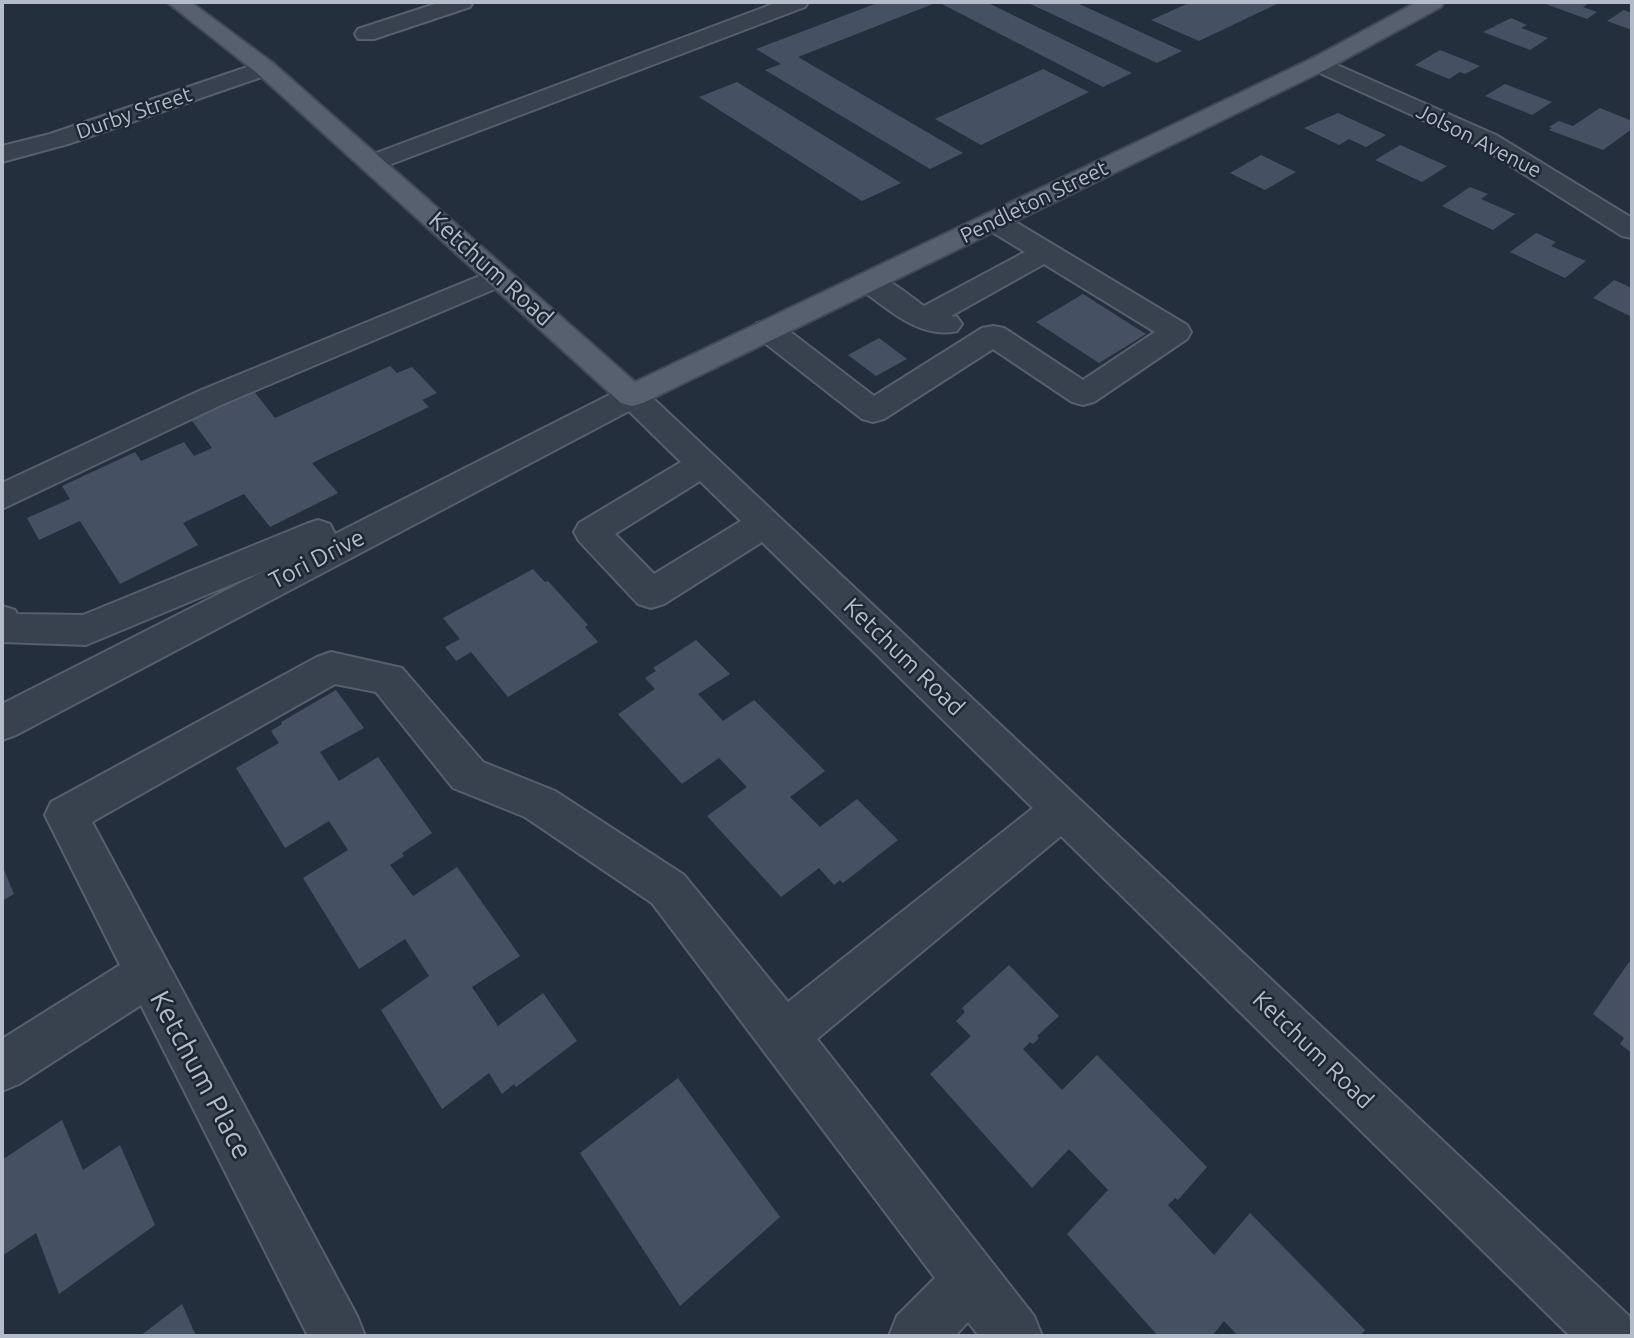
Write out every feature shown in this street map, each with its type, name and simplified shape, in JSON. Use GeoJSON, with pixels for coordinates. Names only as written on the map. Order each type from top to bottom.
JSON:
{"type":"FeatureCollection","features":[{"type":"Feature","properties":{"kind":"main road","name":"Ketchum Road"},"geometry":{"type":"LineString","coordinates":[[178,2],[265,68],[623,388]]}},
{"type":"Feature","properties":{"kind":"main road","name":"Pendleton Street"},"geometry":{"type":"LineString","coordinates":[[623,388],[768,330],[869,282],[1319,64],[1433,2]]}},
{"type":"Feature","properties":{"kind":"street"},"geometry":{"type":"LineString","coordinates":[[366,34],[462,2]]}},
{"type":"Feature","properties":{"kind":"street"},"geometry":{"type":"LineString","coordinates":[[372,163],[797,2]]}},
{"type":"Feature","properties":{"kind":"street","name":"Jolson Avenue"},"geometry":{"type":"LineString","coordinates":[[1319,64],[1487,139],[1632,230]]}},
{"type":"Feature","properties":{"kind":"street","name":"Durby Street"},"geometry":{"type":"LineString","coordinates":[[2,154],[59,139],[265,68]]}},
{"type":"Feature","properties":{"kind":"street"},"geometry":{"type":"LineString","coordinates":[[869,282],[923,318],[993,335],[1083,395],[1176,331],[994,221]]}},
{"type":"Feature","properties":{"kind":"street"},"geometry":{"type":"LineString","coordinates":[[923,318],[1045,252]]}},
{"type":"Feature","properties":{"kind":"street"},"geometry":{"type":"LineString","coordinates":[[2,497],[211,398],[499,277]]}},
{"type":"Feature","properties":{"kind":"street"},"geometry":{"type":"LineString","coordinates":[[768,330],[873,411],[993,335]]}},
{"type":"Feature","properties":{"kind":"street"},"geometry":{"type":"LineString","coordinates":[[2,621],[5,628],[86,630],[335,525],[623,388]]}},
{"type":"Feature","properties":{"kind":"street","name":"Ketchum Road"},"geometry":{"type":"LineString","coordinates":[[623,388],[1609,1336]]}},
{"type":"Feature","properties":{"kind":"street","name":"Tori Drive"},"geometry":{"type":"LineString","coordinates":[[2,723],[623,388]]}},
{"type":"Feature","properties":{"kind":"street"},"geometry":{"type":"LineString","coordinates":[[704,464],[592,532],[651,594],[765,523]]}},
{"type":"Feature","properties":{"kind":"street","name":"Ketchum Place"},"geometry":{"type":"LineString","coordinates":[[337,1336],[65,814],[331,668],[388,679],[468,775],[540,804],[668,889],[784,1035]]}},
{"type":"Feature","properties":{"kind":"street"},"geometry":{"type":"LineString","coordinates":[[1014,1336],[784,1035],[1062,810]]}},
{"type":"Feature","properties":{"kind":"street"},"geometry":{"type":"LineString","coordinates":[[2,1067],[148,974]]}},
{"type":"Feature","properties":{"kind":"street"},"geometry":{"type":"LineString","coordinates":[[917,1336],[970,1280]]}},
{"type":"Feature","properties":{"kind":"building"},"geometry":{"type":"Polygon","coordinates":[[[880,2],[938,2],[798,57],[963,153],[930,169],[765,70],[781,64],[756,49],[880,2]]]}},
{"type":"Feature","properties":{"kind":"building"},"geometry":{"type":"Polygon","coordinates":[[[938,2],[986,2],[1132,73],[1103,87],[938,2]]]}},
{"type":"Feature","properties":{"kind":"building"},"geometry":{"type":"Polygon","coordinates":[[[1026,2],[1075,2],[1182,51],[1157,63],[1026,2]]]}},
{"type":"Feature","properties":{"kind":"building"},"geometry":{"type":"Polygon","coordinates":[[[1191,2],[1281,2],[1199,41],[1151,20],[1191,2]]]}},
{"type":"Feature","properties":{"kind":"building"},"geometry":{"type":"Polygon","coordinates":[[[1540,2],[1591,2],[1583,7],[1597,12],[1587,19],[1540,2]]]}},
{"type":"Feature","properties":{"kind":"building"},"geometry":{"type":"Polygon","coordinates":[[[1624,10],[1632,13],[1632,30],[1607,21],[1624,10]]]}},
{"type":"Feature","properties":{"kind":"building"},"geometry":{"type":"Polygon","coordinates":[[[1511,18],[1527,25],[1521,28],[1548,38],[1530,50],[1483,32],[1511,18]]]}},
{"type":"Feature","properties":{"kind":"building"},"geometry":{"type":"Polygon","coordinates":[[[1440,50],[1480,66],[1465,74],[1460,72],[1449,79],[1415,65],[1440,50]]]}},
{"type":"Feature","properties":{"kind":"building"},"geometry":{"type":"Polygon","coordinates":[[[1043,69],[1089,92],[981,145],[935,119],[1043,69]]]}},
{"type":"Feature","properties":{"kind":"building"},"geometry":{"type":"Polygon","coordinates":[[[737,82],[901,183],[862,201],[699,97],[737,82]]]}},
{"type":"Feature","properties":{"kind":"building"},"geometry":{"type":"Polygon","coordinates":[[[1505,84],[1552,102],[1532,115],[1485,96],[1505,84]]]}},
{"type":"Feature","properties":{"kind":"building"},"geometry":{"type":"Polygon","coordinates":[[[1600,108],[1632,121],[1632,129],[1603,150],[1549,130],[1552,128],[1549,127],[1559,121],[1573,126],[1600,108]]]}},
{"type":"Feature","properties":{"kind":"building"},"geometry":{"type":"Polygon","coordinates":[[[1338,113],[1386,135],[1366,147],[1349,139],[1339,145],[1304,128],[1338,113]]]}},
{"type":"Feature","properties":{"kind":"building"},"geometry":{"type":"Polygon","coordinates":[[[1400,145],[1447,166],[1422,182],[1375,160],[1400,145]]]}},
{"type":"Feature","properties":{"kind":"building"},"geometry":{"type":"Polygon","coordinates":[[[1261,155],[1296,172],[1265,190],[1230,173],[1261,155]]]}},
{"type":"Feature","properties":{"kind":"building"},"geometry":{"type":"Polygon","coordinates":[[[1470,187],[1488,194],[1481,199],[1515,214],[1493,230],[1442,206],[1470,187]]]}},
{"type":"Feature","properties":{"kind":"building"},"geometry":{"type":"Polygon","coordinates":[[[1536,233],[1556,242],[1551,246],[1586,261],[1565,278],[1510,252],[1536,233]]]}},
{"type":"Feature","properties":{"kind":"building"},"geometry":{"type":"Polygon","coordinates":[[[1614,280],[1632,288],[1632,317],[1593,298],[1614,280]]]}},
{"type":"Feature","properties":{"kind":"building"},"geometry":{"type":"Polygon","coordinates":[[[1083,294],[1146,334],[1099,363],[1036,322],[1083,294]]]}},
{"type":"Feature","properties":{"kind":"building"},"geometry":{"type":"Polygon","coordinates":[[[879,338],[907,359],[876,376],[848,355],[879,338]]]}},
{"type":"Feature","properties":{"kind":"building"},"geometry":{"type":"Polygon","coordinates":[[[390,366],[397,373],[412,367],[437,393],[422,400],[429,407],[312,463],[338,493],[270,527],[244,494],[183,523],[198,545],[120,584],[80,521],[39,540],[27,518],[70,499],[62,486],[135,452],[141,461],[184,442],[194,456],[212,448],[190,418],[253,390],[275,418],[390,366]]]}},
{"type":"Feature","properties":{"kind":"building"},"geometry":{"type":"Polygon","coordinates":[[[533,569],[545,582],[548,581],[588,625],[585,627],[598,642],[508,697],[471,652],[456,661],[445,647],[460,639],[443,618],[533,569]]]}},
{"type":"Feature","properties":{"kind":"building"},"geometry":{"type":"Polygon","coordinates":[[[696,640],[730,674],[698,694],[723,721],[754,700],[825,771],[790,797],[820,827],[857,799],[898,840],[843,883],[840,880],[834,885],[819,868],[781,897],[707,816],[747,787],[719,758],[682,784],[618,714],[655,689],[645,678],[656,671],[653,668],[696,640]]]}},
{"type":"Feature","properties":{"kind":"building"},"geometry":{"type":"Polygon","coordinates":[[[336,690],[364,728],[320,752],[339,781],[378,757],[432,833],[402,853],[404,856],[390,865],[413,896],[457,867],[520,956],[472,987],[498,1026],[543,993],[577,1041],[516,1087],[514,1084],[502,1094],[489,1073],[442,1109],[381,1010],[429,976],[405,939],[359,969],[303,878],[348,850],[329,821],[285,848],[236,768],[279,743],[271,731],[282,724],[281,722],[336,690]]]}},
{"type":"Feature","properties":{"kind":"building"},"geometry":{"type":"Polygon","coordinates":[[[2,865],[14,894],[2,901],[2,865]]]}},
{"type":"Feature","properties":{"kind":"building"},"geometry":{"type":"Polygon","coordinates":[[[1629,962],[1632,964],[1632,1053],[1620,1044],[1624,1038],[1593,1014],[1629,962]]]}},
{"type":"Feature","properties":{"kind":"building"},"geometry":{"type":"Polygon","coordinates":[[[1009,965],[1059,1016],[1037,1036],[1039,1038],[1033,1044],[1030,1042],[1023,1049],[1062,1090],[1097,1055],[1207,1167],[1178,1200],[1175,1198],[1168,1205],[1214,1255],[1250,1213],[1365,1330],[1360,1336],[1238,1336],[1224,1321],[1212,1336],[1158,1336],[1067,1234],[1108,1190],[1069,1149],[1032,1188],[930,1074],[971,1036],[956,1021],[965,1012],[962,1008],[1009,965]]]}},
{"type":"Feature","properties":{"kind":"building"},"geometry":{"type":"Polygon","coordinates":[[[678,1078],[780,1217],[680,1306],[580,1153],[678,1078]]]}},
{"type":"Feature","properties":{"kind":"building"},"geometry":{"type":"Polygon","coordinates":[[[62,1120],[83,1170],[120,1145],[155,1225],[59,1294],[36,1233],[2,1256],[2,1160],[62,1120]]]}},
{"type":"Feature","properties":{"kind":"building"},"geometry":{"type":"Polygon","coordinates":[[[182,1304],[196,1336],[140,1336],[182,1304]]]}}]}
